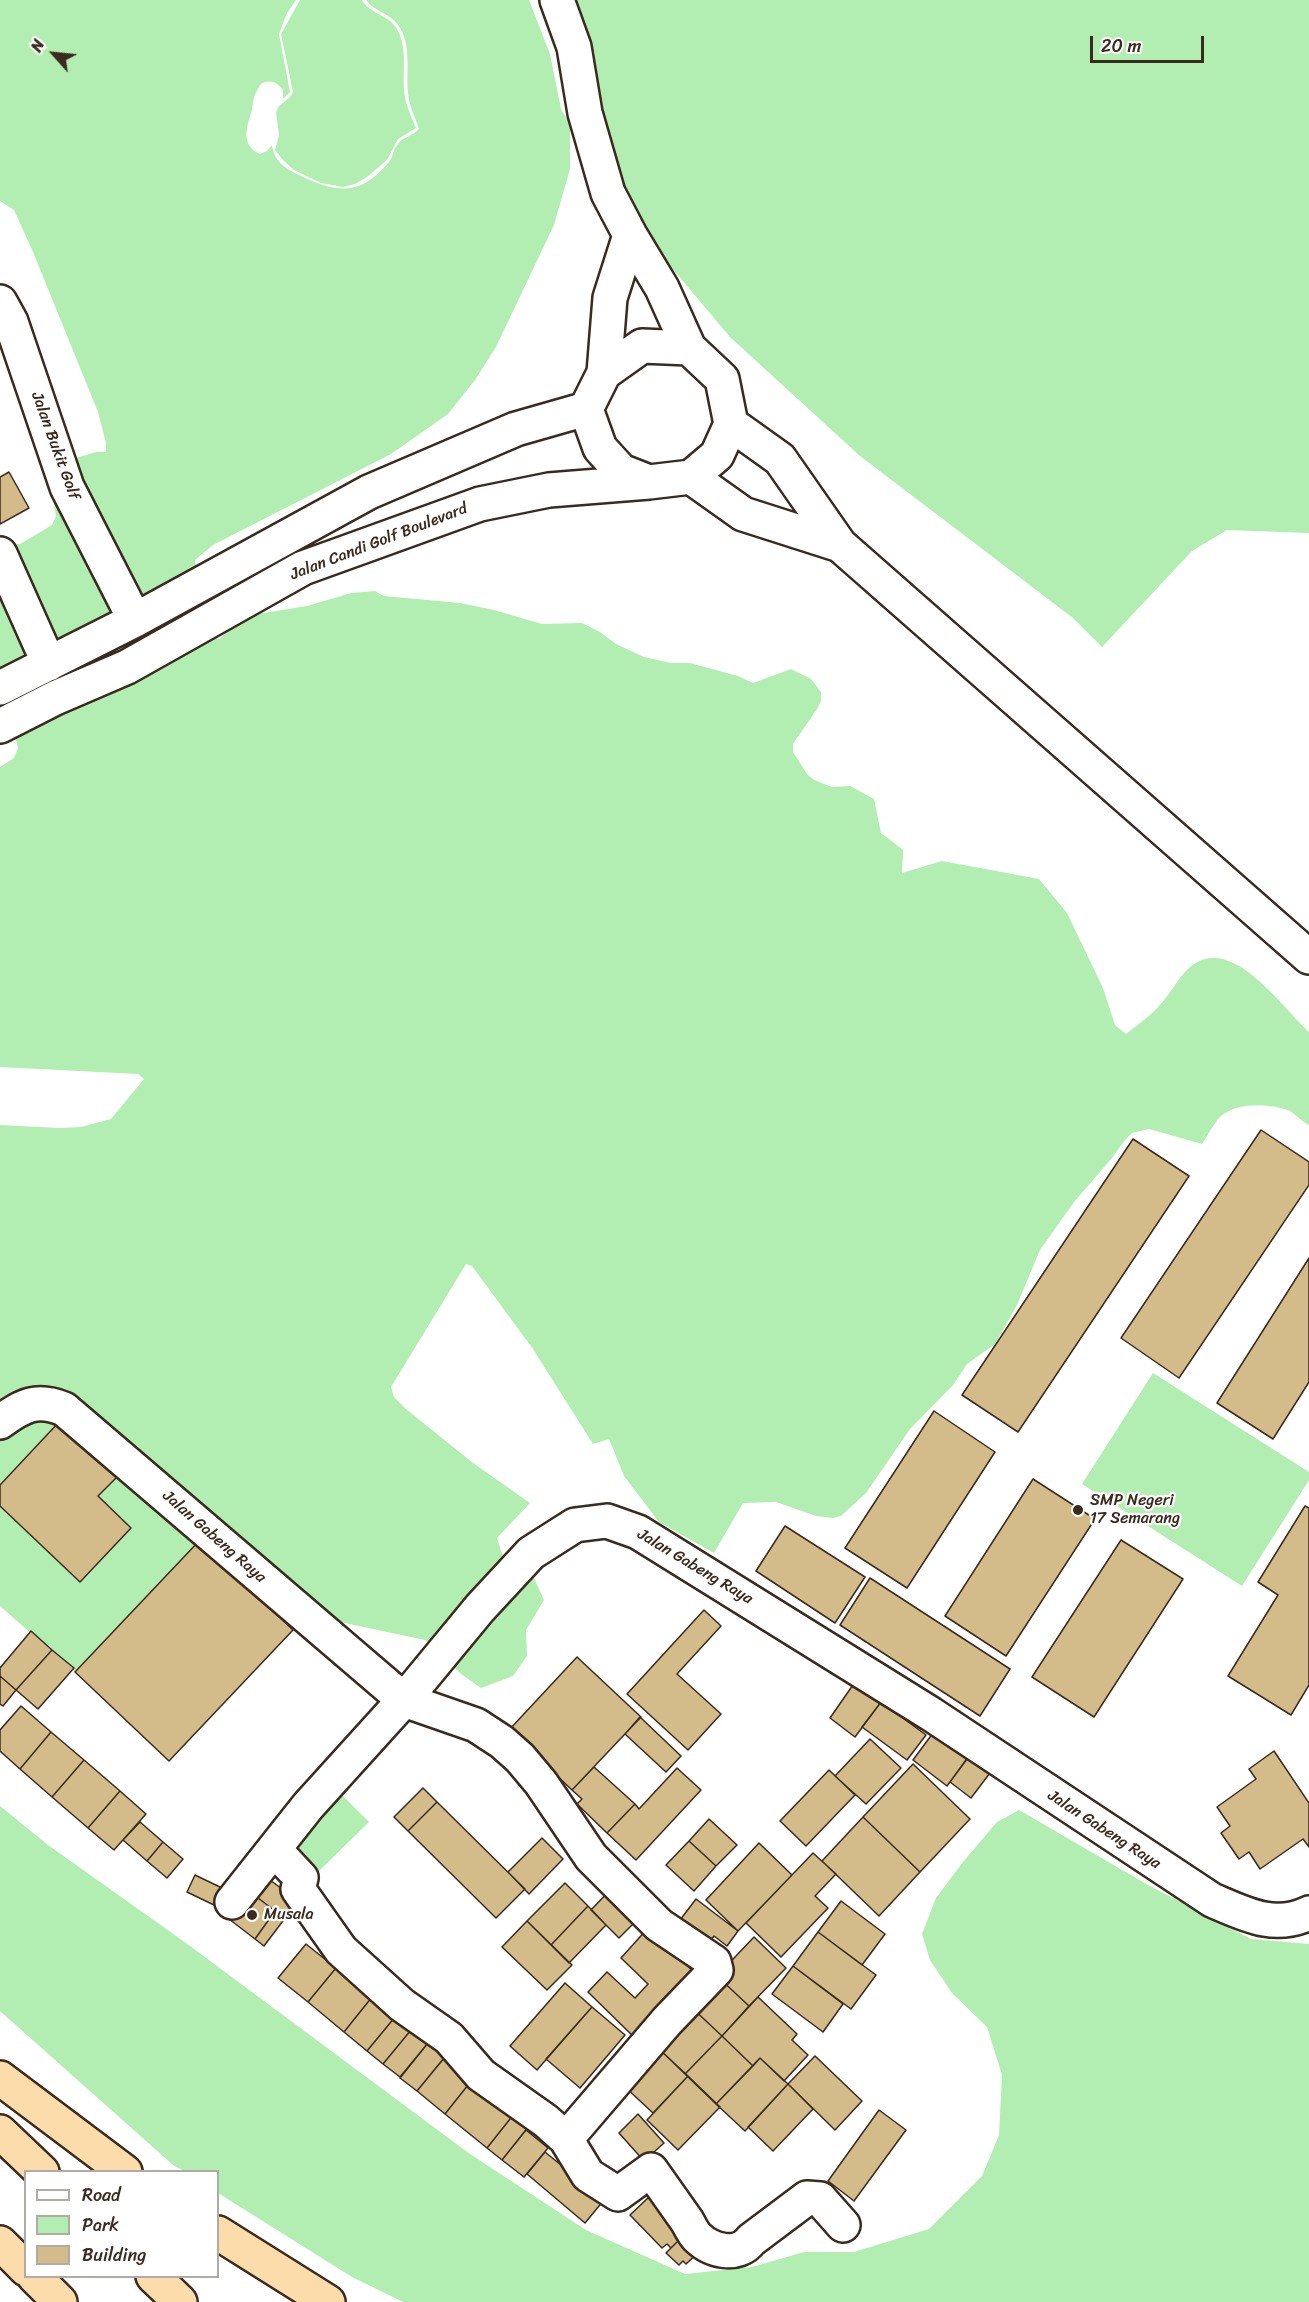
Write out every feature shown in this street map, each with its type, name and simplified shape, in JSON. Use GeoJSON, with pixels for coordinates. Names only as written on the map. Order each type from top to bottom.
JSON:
{"type":"FeatureCollection","features":[{"type":"Feature","properties":{"kind":"highway"},"geometry":{"type":"LineString","coordinates":[[0,2078],[122,2170]]}},
{"type":"Feature","properties":{"kind":"highway"},"geometry":{"type":"LineString","coordinates":[[0,2132],[40,2170]]}},
{"type":"Feature","properties":{"kind":"highway"},"geometry":{"type":"LineString","coordinates":[[219,2234],[328,2302]]}},
{"type":"Feature","properties":{"kind":"highway"},"geometry":{"type":"LineString","coordinates":[[0,2243],[24,2266]]}},
{"type":"Feature","properties":{"kind":"highway"},"geometry":{"type":"LineString","coordinates":[[35,2278],[60,2302]]}},
{"type":"Feature","properties":{"kind":"highway"},"geometry":{"type":"LineString","coordinates":[[154,2278],[180,2302]]}},
{"type":"Feature","properties":{"kind":"street"},"geometry":{"type":"LineString","coordinates":[[557,0],[574,47],[585,113],[608,193],[662,288],[689,348],[722,379],[730,424],[717,455],[691,477],[649,482],[621,471],[600,448],[586,409],[604,373],[610,297],[630,234]]}},
{"type":"Feature","properties":{"kind":"street"},"geometry":{"type":"LineString","coordinates":[[0,365],[5,312]]}},
{"type":"Feature","properties":{"kind":"street","name":"Jalan Bukit Golf"},"geometry":{"type":"LineString","coordinates":[[5,312],[67,487],[135,620]]}},
{"type":"Feature","properties":{"kind":"street"},"geometry":{"type":"LineString","coordinates":[[604,373],[642,346],[689,348]]}},
{"type":"Feature","properties":{"kind":"street"},"geometry":{"type":"LineString","coordinates":[[0,688],[135,620],[369,492],[516,429],[586,409]]}},
{"type":"Feature","properties":{"kind":"street"},"geometry":{"type":"LineString","coordinates":[[730,424],[780,459],[840,545],[1309,957]]}},
{"type":"Feature","properties":{"kind":"street"},"geometry":{"type":"LineString","coordinates":[[691,477],[743,513],[840,545]]}},
{"type":"Feature","properties":{"kind":"street","name":"Jalan Candi Golf Boulevard"},"geometry":{"type":"LineString","coordinates":[[0,726],[55,698],[127,667],[303,568],[480,504],[549,490],[649,482]]}},
{"type":"Feature","properties":{"kind":"street"},"geometry":{"type":"LineString","coordinates":[[0,554],[49,664]]}},
{"type":"Feature","properties":{"kind":"street","name":"Jalan Gabeng Raya"},"geometry":{"type":"LineString","coordinates":[[0,1422],[27,1404],[52,1404],[64,1409],[404,1700],[480,1608],[531,1553],[575,1525],[607,1521],[638,1532],[931,1714],[1212,1900],[1263,1919],[1294,1920],[1309,1913]]}},
{"type":"Feature","properties":{"kind":"street"},"geometry":{"type":"LineString","coordinates":[[232,1902],[308,1806],[404,1700],[476,1725],[502,1742],[520,1758],[541,1783],[591,1857],[659,1925],[714,1962],[716,1970],[667,2021],[566,2139]]}},
{"type":"Feature","properties":{"kind":"street"},"geometry":{"type":"LineString","coordinates":[[274,1849],[301,1878],[298,1889],[341,1950],[402,2005],[448,2038],[481,2075],[546,2121],[566,2139],[588,2175],[618,2194],[651,2170],[696,2236],[708,2244],[725,2250],[738,2251],[747,2246],[751,2240],[807,2198],[820,2199],[843,2225]]}},
{"type":"Feature","properties":{"kind":"green space"},"geometry":{"type":"Polygon","coordinates":[[[0,0],[296,0],[287,13],[279,34],[290,92],[283,99],[283,90],[278,85],[273,82],[261,84],[254,98],[247,128],[248,143],[254,151],[260,154],[272,145],[278,160],[289,170],[312,181],[336,188],[358,186],[368,181],[389,162],[399,142],[419,129],[409,98],[408,58],[402,33],[395,21],[366,0],[529,0],[550,54],[561,109],[570,124],[570,169],[554,225],[496,347],[475,380],[448,414],[391,454],[213,545],[195,560],[197,597],[190,634],[220,639],[233,624],[245,616],[307,606],[351,593],[375,591],[384,596],[460,603],[542,624],[582,623],[600,632],[616,644],[644,657],[671,663],[690,663],[738,676],[753,683],[791,669],[811,679],[821,692],[821,701],[817,709],[793,744],[793,752],[807,774],[814,780],[832,787],[850,786],[874,799],[881,833],[903,850],[902,873],[942,861],[1039,879],[1067,913],[1103,988],[1115,1025],[1126,1034],[1158,1007],[1189,968],[1205,959],[1222,959],[1255,977],[1309,1032],[1309,1125],[1282,1108],[1254,1105],[1236,1108],[1221,1116],[1202,1144],[1149,1129],[1132,1133],[1074,1202],[1040,1250],[1017,1305],[995,1344],[967,1364],[953,1385],[910,1429],[866,1493],[841,1516],[833,1518],[816,1516],[776,1502],[743,1503],[714,1553],[659,1522],[624,1476],[609,1439],[593,1444],[533,1349],[472,1266],[466,1264],[391,1387],[394,1397],[406,1409],[473,1463],[530,1503],[497,1538],[502,1554],[533,1576],[544,1600],[526,1630],[527,1656],[513,1676],[481,1688],[461,1674],[425,1640],[340,1622],[310,1631],[293,1630],[200,1541],[75,1672],[0,1606],[0,1125],[81,1127],[111,1119],[144,1079],[138,1074],[0,1067],[0,767],[14,758],[18,748],[5,695],[0,691],[0,545],[20,544],[52,525],[56,516],[51,489],[69,460],[96,452],[106,452],[106,443],[98,412],[33,252],[14,210],[0,201],[0,0]]]}},
{"type":"Feature","properties":{"kind":"green space"},"geometry":{"type":"Polygon","coordinates":[[[300,0],[362,0],[365,5],[394,24],[401,37],[404,54],[405,97],[416,128],[398,139],[387,160],[355,184],[343,187],[321,183],[294,170],[275,150],[279,135],[276,112],[293,92],[281,34],[300,0]]]}},
{"type":"Feature","properties":{"kind":"green space"},"geometry":{"type":"Polygon","coordinates":[[[569,0],[1309,0],[1309,533],[1227,530],[1192,551],[1102,647],[1073,618],[860,456],[730,337],[640,230],[619,189],[569,0]]]}},
{"type":"Feature","properties":{"kind":"green space"},"geometry":{"type":"Polygon","coordinates":[[[1153,1373],[1309,1472],[1309,1480],[1242,1586],[1082,1484],[1153,1373]]]}},
{"type":"Feature","properties":{"kind":"green space"},"geometry":{"type":"Polygon","coordinates":[[[338,1791],[369,1822],[315,1875],[285,1844],[338,1791]]]}},
{"type":"Feature","properties":{"kind":"green space"},"geometry":{"type":"Polygon","coordinates":[[[0,1806],[48,1845],[186,1943],[470,2154],[586,2230],[685,2274],[752,2267],[804,2252],[854,2252],[929,2229],[982,2176],[999,2135],[1002,2075],[987,2027],[952,1993],[930,1960],[922,1934],[936,1898],[963,1862],[997,1822],[1019,1810],[1148,1885],[1251,1939],[1309,1944],[1309,2302],[403,2302],[352,2277],[219,2194],[219,2170],[182,2170],[173,2165],[0,2011],[0,1806]]]}},
{"type":"Feature","properties":{"kind":"building"},"geometry":{"type":"Polygon","coordinates":[[[9,472],[29,508],[0,524],[0,477],[9,472]]]}},
{"type":"Feature","properties":{"kind":"building"},"geometry":{"type":"Polygon","coordinates":[[[1261,1130],[1309,1162],[1309,1185],[1179,1378],[1121,1338],[1261,1130]]]}},
{"type":"Feature","properties":{"kind":"building"},"geometry":{"type":"Polygon","coordinates":[[[1133,1139],[1189,1176],[1018,1432],[962,1395],[1133,1139]]]}},
{"type":"Feature","properties":{"kind":"building"},"geometry":{"type":"Polygon","coordinates":[[[1309,1258],[1309,1382],[1273,1439],[1217,1403],[1309,1258]]]}},
{"type":"Feature","properties":{"kind":"building"},"geometry":{"type":"Polygon","coordinates":[[[934,1411],[995,1452],[907,1588],[845,1548],[934,1411]]]}},
{"type":"Feature","properties":{"kind":"building"},"geometry":{"type":"Polygon","coordinates":[[[60,1421],[118,1476],[98,1496],[131,1528],[80,1582],[0,1506],[0,1485],[60,1421]]]}},
{"type":"Feature","properties":{"kind":"building"},"geometry":{"type":"Polygon","coordinates":[[[1033,1479],[1095,1519],[1006,1656],[945,1616],[1033,1479]]]}},
{"type":"Feature","properties":{"kind":"building"},"geometry":{"type":"Polygon","coordinates":[[[1305,1506],[1309,1508],[1309,1685],[1291,1715],[1228,1676],[1278,1595],[1258,1582],[1305,1506]]]}},
{"type":"Feature","properties":{"kind":"building"},"geometry":{"type":"Polygon","coordinates":[[[785,1526],[865,1577],[835,1623],[756,1571],[785,1526]]]}},
{"type":"Feature","properties":{"kind":"building"},"geometry":{"type":"Polygon","coordinates":[[[200,1540],[293,1630],[169,1761],[75,1672],[200,1540]]]}},
{"type":"Feature","properties":{"kind":"building"},"geometry":{"type":"Polygon","coordinates":[[[1121,1540],[1183,1579],[1094,1717],[1032,1677],[1121,1540]]]}},
{"type":"Feature","properties":{"kind":"building"},"geometry":{"type":"Polygon","coordinates":[[[870,1578],[1010,1669],[980,1716],[840,1625],[870,1578]]]}},
{"type":"Feature","properties":{"kind":"building"},"geometry":{"type":"Polygon","coordinates":[[[704,1610],[721,1626],[677,1674],[721,1714],[688,1750],[627,1694],[704,1610]]]}},
{"type":"Feature","properties":{"kind":"building"},"geometry":{"type":"Polygon","coordinates":[[[31,1631],[52,1650],[16,1690],[0,1676],[0,1668],[31,1631]]]}},
{"type":"Feature","properties":{"kind":"building"},"geometry":{"type":"Polygon","coordinates":[[[52,1650],[74,1668],[38,1709],[16,1690],[52,1650]]]}},
{"type":"Feature","properties":{"kind":"building"},"geometry":{"type":"Polygon","coordinates":[[[577,1657],[641,1717],[572,1790],[509,1730],[577,1657]]]}},
{"type":"Feature","properties":{"kind":"building"},"geometry":{"type":"Polygon","coordinates":[[[0,1676],[16,1690],[3,1706],[0,1704],[0,1676]]]}},
{"type":"Feature","properties":{"kind":"building"},"geometry":{"type":"Polygon","coordinates":[[[855,1682],[881,1702],[855,1737],[830,1718],[855,1682]]]}},
{"type":"Feature","properties":{"kind":"building"},"geometry":{"type":"Polygon","coordinates":[[[881,1702],[926,1735],[907,1760],[862,1727],[881,1702]]]}},
{"type":"Feature","properties":{"kind":"building"},"geometry":{"type":"Polygon","coordinates":[[[21,1706],[51,1732],[20,1769],[0,1751],[0,1730],[21,1706]]]}},
{"type":"Feature","properties":{"kind":"building"},"geometry":{"type":"Polygon","coordinates":[[[640,1717],[681,1756],[666,1772],[625,1734],[640,1717]]]}},
{"type":"Feature","properties":{"kind":"building"},"geometry":{"type":"Polygon","coordinates":[[[51,1732],[84,1760],[52,1797],[20,1769],[51,1732]]]}},
{"type":"Feature","properties":{"kind":"building"},"geometry":{"type":"Polygon","coordinates":[[[933,1733],[967,1759],[947,1786],[913,1760],[933,1733]]]}},
{"type":"Feature","properties":{"kind":"building"},"geometry":{"type":"Polygon","coordinates":[[[870,1739],[901,1768],[866,1804],[835,1776],[870,1739]]]}},
{"type":"Feature","properties":{"kind":"building"},"geometry":{"type":"Polygon","coordinates":[[[1274,1751],[1309,1803],[1309,1847],[1303,1839],[1260,1869],[1249,1852],[1239,1859],[1221,1833],[1230,1826],[1217,1807],[1256,1779],[1249,1769],[1274,1751]]]}},
{"type":"Feature","properties":{"kind":"building"},"geometry":{"type":"Polygon","coordinates":[[[971,1753],[993,1769],[971,1798],[950,1782],[971,1753]]]}},
{"type":"Feature","properties":{"kind":"building"},"geometry":{"type":"Polygon","coordinates":[[[84,1760],[120,1791],[88,1828],[52,1797],[84,1760]]]}},
{"type":"Feature","properties":{"kind":"building"},"geometry":{"type":"Polygon","coordinates":[[[913,1764],[970,1819],[920,1872],[863,1817],[913,1764]]]}},
{"type":"Feature","properties":{"kind":"building"},"geometry":{"type":"Polygon","coordinates":[[[594,1767],[635,1804],[607,1833],[577,1804],[582,1799],[572,1790],[594,1767]]]}},
{"type":"Feature","properties":{"kind":"building"},"geometry":{"type":"Polygon","coordinates":[[[677,1768],[701,1790],[636,1860],[607,1833],[635,1804],[639,1809],[677,1768]]]}},
{"type":"Feature","properties":{"kind":"building"},"geometry":{"type":"Polygon","coordinates":[[[829,1770],[855,1795],[806,1846],[780,1821],[829,1770]]]}},
{"type":"Feature","properties":{"kind":"building"},"geometry":{"type":"Polygon","coordinates":[[[423,1788],[437,1802],[408,1831],[394,1817],[423,1788]]]}},
{"type":"Feature","properties":{"kind":"building"},"geometry":{"type":"Polygon","coordinates":[[[120,1791],[146,1814],[114,1850],[88,1828],[120,1791]]]}},
{"type":"Feature","properties":{"kind":"building"},"geometry":{"type":"Polygon","coordinates":[[[437,1802],[525,1889],[496,1918],[408,1831],[437,1802]]]}},
{"type":"Feature","properties":{"kind":"building"},"geometry":{"type":"Polygon","coordinates":[[[863,1817],[920,1872],[879,1916],[822,1861],[863,1817]]]}},
{"type":"Feature","properties":{"kind":"building"},"geometry":{"type":"Polygon","coordinates":[[[709,1819],[737,1845],[716,1866],[689,1841],[709,1819]]]}},
{"type":"Feature","properties":{"kind":"building"},"geometry":{"type":"Polygon","coordinates":[[[140,1822],[163,1842],[147,1861],[123,1840],[140,1822]]]}},
{"type":"Feature","properties":{"kind":"building"},"geometry":{"type":"Polygon","coordinates":[[[542,1838],[563,1859],[529,1894],[508,1872],[542,1838]]]}},
{"type":"Feature","properties":{"kind":"building"},"geometry":{"type":"Polygon","coordinates":[[[689,1841],[716,1866],[694,1891],[666,1865],[689,1841]]]}},
{"type":"Feature","properties":{"kind":"building"},"geometry":{"type":"Polygon","coordinates":[[[163,1842],[183,1859],[167,1878],[147,1861],[163,1842]]]}},
{"type":"Feature","properties":{"kind":"building"},"geometry":{"type":"Polygon","coordinates":[[[759,1843],[792,1875],[738,1931],[706,1900],[759,1843]]]}},
{"type":"Feature","properties":{"kind":"building"},"geometry":{"type":"Polygon","coordinates":[[[813,1853],[836,1874],[815,1896],[828,1908],[781,1957],[746,1923],[813,1853]]]}},
{"type":"Feature","properties":{"kind":"building"},"geometry":{"type":"Polygon","coordinates":[[[262,1874],[298,1901],[264,1946],[255,1939],[275,1911],[249,1891],[262,1874]]]}},
{"type":"Feature","properties":{"kind":"building"},"geometry":{"type":"Polygon","coordinates":[[[195,1875],[222,1888],[214,1905],[187,1892],[195,1875]]]}},
{"type":"Feature","properties":{"kind":"building"},"geometry":{"type":"Polygon","coordinates":[[[565,1883],[588,1906],[551,1945],[527,1921],[565,1883]]]}},
{"type":"Feature","properties":{"kind":"building"},"geometry":{"type":"Polygon","coordinates":[[[611,1889],[640,1917],[619,1938],[591,1910],[611,1889]]]}},
{"type":"Feature","properties":{"kind":"building","name":"Musala"},"geometry":{"type":"Polygon","coordinates":[[[249,1891],[275,1911],[255,1939],[229,1919],[249,1891]]]}},
{"type":"Feature","properties":{"kind":"building"},"geometry":{"type":"Polygon","coordinates":[[[696,1899],[738,1931],[727,1946],[714,1936],[706,1946],[677,1924],[696,1899]]]}},
{"type":"Feature","properties":{"kind":"building"},"geometry":{"type":"Polygon","coordinates":[[[841,1901],[885,1934],[862,1965],[818,1932],[841,1901]]]}},
{"type":"Feature","properties":{"kind":"building"},"geometry":{"type":"Polygon","coordinates":[[[588,1906],[606,1925],[569,1963],[551,1945],[588,1906]]]}},
{"type":"Feature","properties":{"kind":"building"},"geometry":{"type":"Polygon","coordinates":[[[527,1921],[572,1965],[547,1990],[502,1947],[527,1921]]]}},
{"type":"Feature","properties":{"kind":"building"},"geometry":{"type":"Polygon","coordinates":[[[648,1928],[699,1977],[638,2041],[588,1992],[607,1972],[635,1998],[648,1984],[621,1958],[648,1928]]]}},
{"type":"Feature","properties":{"kind":"building"},"geometry":{"type":"Polygon","coordinates":[[[818,1932],[876,1975],[851,2009],[793,1966],[818,1932]]]}},
{"type":"Feature","properties":{"kind":"building"},"geometry":{"type":"Polygon","coordinates":[[[754,1937],[786,1968],[749,2006],[717,1976],[754,1937]]]}},
{"type":"Feature","properties":{"kind":"building"},"geometry":{"type":"Polygon","coordinates":[[[306,1944],[336,1968],[308,2002],[278,1978],[306,1944]]]}},
{"type":"Feature","properties":{"kind":"building"},"geometry":{"type":"Polygon","coordinates":[[[793,1966],[843,2004],[823,2032],[772,1994],[793,1966]]]}},
{"type":"Feature","properties":{"kind":"building"},"geometry":{"type":"Polygon","coordinates":[[[336,1968],[372,1997],[344,2032],[308,2002],[336,1968]]]}},
{"type":"Feature","properties":{"kind":"building"},"geometry":{"type":"Polygon","coordinates":[[[717,1976],[749,2006],[722,2036],[689,2005],[717,1976]]]}},
{"type":"Feature","properties":{"kind":"building"},"geometry":{"type":"Polygon","coordinates":[[[565,1983],[592,2007],[537,2070],[510,2046],[565,1983]]]}},
{"type":"Feature","properties":{"kind":"building"},"geometry":{"type":"Polygon","coordinates":[[[372,1997],[395,2017],[367,2051],[344,2032],[372,1997]]]}},
{"type":"Feature","properties":{"kind":"building"},"geometry":{"type":"Polygon","coordinates":[[[758,1997],[797,2034],[792,2040],[808,2055],[784,2081],[760,2058],[753,2066],[722,2036],[758,1997]]]}},
{"type":"Feature","properties":{"kind":"building"},"geometry":{"type":"Polygon","coordinates":[[[689,2005],[722,2036],[685,2074],[653,2043],[689,2005]]]}},
{"type":"Feature","properties":{"kind":"building"},"geometry":{"type":"Polygon","coordinates":[[[592,2007],[625,2035],[580,2088],[546,2059],[592,2007]]]}},
{"type":"Feature","properties":{"kind":"building"},"geometry":{"type":"Polygon","coordinates":[[[395,2017],[411,2030],[383,2064],[367,2051],[395,2017]]]}},
{"type":"Feature","properties":{"kind":"building"},"geometry":{"type":"Polygon","coordinates":[[[411,2030],[428,2043],[400,2077],[383,2064],[411,2030]]]}},
{"type":"Feature","properties":{"kind":"building"},"geometry":{"type":"Polygon","coordinates":[[[722,2036],[753,2066],[716,2104],[685,2074],[722,2036]]]}},
{"type":"Feature","properties":{"kind":"building"},"geometry":{"type":"Polygon","coordinates":[[[428,2043],[445,2057],[417,2091],[400,2078],[428,2043]]]}},
{"type":"Feature","properties":{"kind":"building"},"geometry":{"type":"Polygon","coordinates":[[[659,2049],[688,2076],[653,2113],[624,2086],[659,2049]]]}},
{"type":"Feature","properties":{"kind":"building"},"geometry":{"type":"Polygon","coordinates":[[[815,2056],[862,2101],[835,2130],[788,2084],[815,2056]]]}},
{"type":"Feature","properties":{"kind":"building"},"geometry":{"type":"Polygon","coordinates":[[[444,2058],[472,2080],[445,2114],[417,2091],[444,2058]]]}},
{"type":"Feature","properties":{"kind":"building"},"geometry":{"type":"Polygon","coordinates":[[[760,2058],[788,2084],[745,2131],[716,2104],[760,2058]]]}},
{"type":"Feature","properties":{"kind":"building"},"geometry":{"type":"Polygon","coordinates":[[[688,2076],[720,2107],[678,2150],[647,2120],[688,2076]]]}},
{"type":"Feature","properties":{"kind":"building"},"geometry":{"type":"Polygon","coordinates":[[[472,2080],[514,2114],[487,2148],[445,2114],[472,2080]]]}},
{"type":"Feature","properties":{"kind":"building"},"geometry":{"type":"Polygon","coordinates":[[[788,2084],[813,2109],[773,2151],[748,2127],[788,2084]]]}},
{"type":"Feature","properties":{"kind":"building"},"geometry":{"type":"Polygon","coordinates":[[[879,2110],[906,2130],[854,2201],[828,2181],[879,2110]]]}},
{"type":"Feature","properties":{"kind":"building"},"geometry":{"type":"Polygon","coordinates":[[[514,2114],[529,2126],[502,2160],[487,2148],[514,2114]]]}},
{"type":"Feature","properties":{"kind":"building"},"geometry":{"type":"Polygon","coordinates":[[[638,2114],[664,2143],[644,2161],[619,2133],[638,2114]]]}},
{"type":"Feature","properties":{"kind":"building"},"geometry":{"type":"Polygon","coordinates":[[[526,2130],[548,2148],[524,2177],[502,2160],[526,2130]]]}},
{"type":"Feature","properties":{"kind":"building"},"geometry":{"type":"Polygon","coordinates":[[[545,2152],[604,2200],[585,2223],[527,2174],[545,2152]]]}},
{"type":"Feature","properties":{"kind":"building"},"geometry":{"type":"Polygon","coordinates":[[[650,2196],[685,2234],[671,2248],[667,2244],[662,2248],[630,2215],[650,2196]]]}},
{"type":"Feature","properties":{"kind":"building"},"geometry":{"type":"Polygon","coordinates":[[[685,2234],[701,2250],[686,2264],[683,2261],[679,2265],[666,2253],[685,2234]]]}},
{"type":"Feature","properties":{"kind":"place","name":"SMP Negeri 17 Semarang"},"geometry":{"type":"Point","coordinates":[1078,1510]}},
{"type":"Feature","properties":{"kind":"place","name":"Musala"},"geometry":{"type":"Point","coordinates":[252,1915]}}]}
